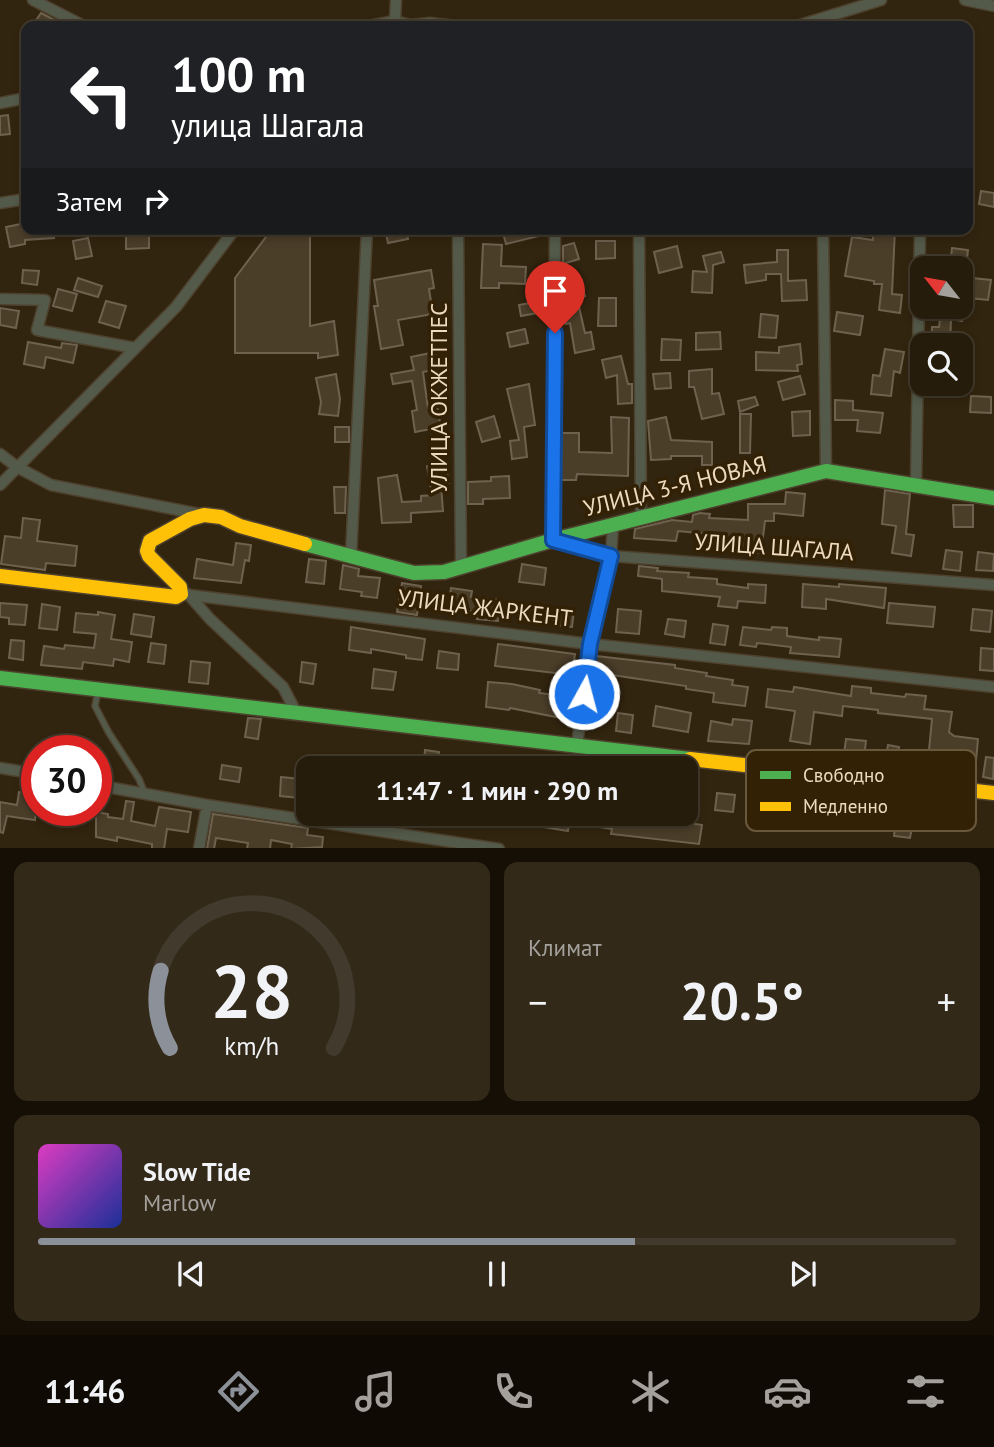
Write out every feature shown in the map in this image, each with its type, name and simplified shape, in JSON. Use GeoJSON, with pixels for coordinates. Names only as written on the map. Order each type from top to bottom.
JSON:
{"type":"FeatureCollection","features":[{"type":"Feature","properties":{"kind":"street"},"geometry":{"type":"LineString","coordinates":[[33,0],[73,21]]}},
{"type":"Feature","properties":{"kind":"street"},"geometry":{"type":"LineString","coordinates":[[393,21],[396,0]]}},
{"type":"Feature","properties":{"kind":"street"},"geometry":{"type":"LineString","coordinates":[[813,21],[881,0]]}},
{"type":"Feature","properties":{"kind":"street"},"geometry":{"type":"LineString","coordinates":[[965,0],[994,6]]}},
{"type":"Feature","properties":{"kind":"street"},"geometry":{"type":"LineString","coordinates":[[0,103],[21,99]]}},
{"type":"Feature","properties":{"kind":"street"},"geometry":{"type":"LineString","coordinates":[[0,203],[21,200]]}},
{"type":"Feature","properties":{"kind":"street"},"geometry":{"type":"LineString","coordinates":[[0,485],[176,307],[230,235]]}},
{"type":"Feature","properties":{"kind":"street"},"geometry":{"type":"LineString","coordinates":[[351,556],[367,235]]}},
{"type":"Feature","properties":{"kind":"street","name":"УЛИЦА ОКЖЕТПЕС"},"geometry":{"type":"LineString","coordinates":[[458,235],[461,566]]}},
{"type":"Feature","properties":{"kind":"street"},"geometry":{"type":"LineString","coordinates":[[553,540],[555,235]]}},
{"type":"Feature","properties":{"kind":"street"},"geometry":{"type":"LineString","coordinates":[[639,235],[641,517]]}},
{"type":"Feature","properties":{"kind":"street"},"geometry":{"type":"LineString","coordinates":[[823,235],[826,471]]}},
{"type":"Feature","properties":{"kind":"street"},"geometry":{"type":"LineString","coordinates":[[916,485],[920,235]]}},
{"type":"Feature","properties":{"kind":"street"},"geometry":{"type":"LineString","coordinates":[[0,299],[45,300],[37,331],[135,348]]}},
{"type":"Feature","properties":{"kind":"street"},"geometry":{"type":"LineString","coordinates":[[0,454],[51,485],[204,515]]}},
{"type":"Feature","properties":{"kind":"street","name":"УЛИЦА 3-Я НОВАЯ"},"geometry":{"type":"LineString","coordinates":[[204,515],[221,517],[240,526],[414,573],[444,572],[553,540],[826,471],[994,498]]}},
{"type":"Feature","properties":{"kind":"street"},"geometry":{"type":"LineString","coordinates":[[204,515],[190,519],[150,541],[147,551],[149,556],[210,619],[284,687],[297,714]]}},
{"type":"Feature","properties":{"kind":"street"},"geometry":{"type":"LineString","coordinates":[[577,745],[590,644],[611,556],[613,525]]}},
{"type":"Feature","properties":{"kind":"street","name":"УЛИЦА ШАГАЛА"},"geometry":{"type":"LineString","coordinates":[[553,540],[611,556],[994,585]]}},
{"type":"Feature","properties":{"kind":"street","name":"УЛИЦА ЖАРКЕНТ"},"geometry":{"type":"LineString","coordinates":[[0,576],[176,597],[183,592],[590,644],[994,687]]}},
{"type":"Feature","properties":{"kind":"street"},"geometry":{"type":"LineString","coordinates":[[0,678],[746,764]]}},
{"type":"Feature","properties":{"kind":"street"},"geometry":{"type":"LineString","coordinates":[[0,768],[21,771]]}},
{"type":"Feature","properties":{"kind":"street"},"geometry":{"type":"LineString","coordinates":[[112,788],[492,848]]}},
{"type":"Feature","properties":{"kind":"street"},"geometry":{"type":"LineString","coordinates":[[976,791],[994,793]]}},
{"type":"Feature","properties":{"kind":"street"},"geometry":{"type":"LineString","coordinates":[[199,848],[207,805]]}},
{"type":"Feature","properties":{"kind":"lane"},"geometry":{"type":"LineString","coordinates":[[99,690],[95,706],[139,779],[145,794]]}},
{"type":"Feature","properties":{"kind":"building"},"geometry":{"type":"Polygon","coordinates":[[[41,13],[56,21],[35,21],[41,13]]]}},
{"type":"Feature","properties":{"kind":"building"},"geometry":{"type":"Polygon","coordinates":[[[8,115],[10,134],[0,135],[0,116],[8,115]]]}},
{"type":"Feature","properties":{"kind":"building"},"geometry":{"type":"Polygon","coordinates":[[[981,191],[994,193],[994,207],[979,204],[981,191]]]}},
{"type":"Feature","properties":{"kind":"building"},"geometry":{"type":"Polygon","coordinates":[[[21,224],[21,235],[54,235],[54,238],[25,240],[25,244],[10,247],[6,227],[21,224]]]}},
{"type":"Feature","properties":{"kind":"building"},"geometry":{"type":"Polygon","coordinates":[[[126,235],[149,235],[149,248],[126,249],[126,235]]]}},
{"type":"Feature","properties":{"kind":"building"},"geometry":{"type":"Polygon","coordinates":[[[267,235],[310,235],[310,326],[334,321],[338,355],[318,358],[318,353],[235,353],[235,278],[267,235]]]}},
{"type":"Feature","properties":{"kind":"building"},"geometry":{"type":"Polygon","coordinates":[[[386,235],[407,235],[408,239],[388,243],[386,235]]]}},
{"type":"Feature","properties":{"kind":"building"},"geometry":{"type":"Polygon","coordinates":[[[504,235],[543,235],[506,244],[504,235]]]}},
{"type":"Feature","properties":{"kind":"building"},"geometry":{"type":"Polygon","coordinates":[[[873,235],[895,235],[892,294],[902,295],[900,313],[879,310],[882,284],[845,276],[852,237],[873,240],[873,235]]]}},
{"type":"Feature","properties":{"kind":"building"},"geometry":{"type":"Polygon","coordinates":[[[88,238],[92,256],[76,259],[73,241],[88,238]]]}},
{"type":"Feature","properties":{"kind":"building"},"geometry":{"type":"Polygon","coordinates":[[[596,241],[615,241],[615,258],[596,259],[596,241]]]}},
{"type":"Feature","properties":{"kind":"building"},"geometry":{"type":"Polygon","coordinates":[[[574,243],[579,259],[563,264],[563,246],[574,243]]]}},
{"type":"Feature","properties":{"kind":"building"},"geometry":{"type":"Polygon","coordinates":[[[483,244],[502,245],[501,266],[526,267],[525,284],[499,283],[499,288],[481,288],[483,244]]]}},
{"type":"Feature","properties":{"kind":"building"},"geometry":{"type":"Polygon","coordinates":[[[677,246],[682,267],[659,273],[654,252],[677,246]]]}},
{"type":"Feature","properties":{"kind":"building"},"geometry":{"type":"Polygon","coordinates":[[[952,248],[968,250],[967,256],[951,256],[952,248]]]}},
{"type":"Feature","properties":{"kind":"building"},"geometry":{"type":"Polygon","coordinates":[[[777,250],[788,250],[788,281],[806,280],[807,300],[782,301],[781,274],[766,274],[766,280],[746,283],[744,265],[777,262],[777,250]]]}},
{"type":"Feature","properties":{"kind":"building"},"geometry":{"type":"Polygon","coordinates":[[[721,252],[724,262],[713,265],[712,293],[692,292],[693,271],[707,272],[703,256],[721,252]]]}},
{"type":"Feature","properties":{"kind":"building"},"geometry":{"type":"Polygon","coordinates":[[[23,270],[39,271],[37,285],[22,283],[23,270]]]}},
{"type":"Feature","properties":{"kind":"building"},"geometry":{"type":"Polygon","coordinates":[[[431,270],[434,288],[429,289],[433,314],[398,320],[403,345],[381,349],[374,306],[378,306],[374,280],[431,270]]]}},
{"type":"Feature","properties":{"kind":"building"},"geometry":{"type":"Polygon","coordinates":[[[78,278],[102,286],[98,297],[74,290],[78,278]]]}},
{"type":"Feature","properties":{"kind":"building"},"geometry":{"type":"Polygon","coordinates":[[[973,278],[991,280],[988,300],[973,298],[973,278]]]}},
{"type":"Feature","properties":{"kind":"building"},"geometry":{"type":"Polygon","coordinates":[[[581,283],[585,296],[577,298],[585,333],[591,332],[594,349],[575,353],[570,323],[566,324],[563,310],[567,309],[563,287],[581,283]]]}},
{"type":"Feature","properties":{"kind":"building"},"geometry":{"type":"Polygon","coordinates":[[[58,289],[77,294],[72,311],[53,306],[58,289]]]}},
{"type":"Feature","properties":{"kind":"building"},"geometry":{"type":"Polygon","coordinates":[[[599,298],[616,298],[616,326],[598,326],[599,298]]]}},
{"type":"Feature","properties":{"kind":"building"},"geometry":{"type":"Polygon","coordinates":[[[106,301],[126,306],[119,328],[99,322],[106,301]]]}},
{"type":"Feature","properties":{"kind":"building"},"geometry":{"type":"Polygon","coordinates":[[[541,301],[543,312],[521,316],[519,305],[541,301]]]}},
{"type":"Feature","properties":{"kind":"building"},"geometry":{"type":"Polygon","coordinates":[[[0,308],[19,311],[16,328],[0,325],[0,308]]]}},
{"type":"Feature","properties":{"kind":"building"},"geometry":{"type":"Polygon","coordinates":[[[837,312],[863,316],[860,335],[834,331],[837,312]]]}},
{"type":"Feature","properties":{"kind":"building"},"geometry":{"type":"Polygon","coordinates":[[[761,314],[778,316],[776,338],[759,337],[761,314]]]}},
{"type":"Feature","properties":{"kind":"building"},"geometry":{"type":"Polygon","coordinates":[[[940,319],[951,319],[950,333],[932,333],[932,327],[939,327],[940,319]]]}},
{"type":"Feature","properties":{"kind":"building"},"geometry":{"type":"Polygon","coordinates":[[[525,329],[528,343],[510,347],[507,333],[525,329]]]}},
{"type":"Feature","properties":{"kind":"building"},"geometry":{"type":"Polygon","coordinates":[[[720,332],[721,349],[696,350],[696,333],[720,332]]]}},
{"type":"Feature","properties":{"kind":"building"},"geometry":{"type":"Polygon","coordinates":[[[662,339],[681,340],[680,360],[661,360],[662,339]]]}},
{"type":"Feature","properties":{"kind":"building"},"geometry":{"type":"Polygon","coordinates":[[[28,342],[61,348],[62,343],[77,345],[73,363],[46,357],[44,368],[24,364],[28,342]]]}},
{"type":"Feature","properties":{"kind":"building"},"geometry":{"type":"Polygon","coordinates":[[[800,344],[802,364],[797,365],[798,371],[756,370],[756,352],[779,353],[779,347],[800,344]]]}},
{"type":"Feature","properties":{"kind":"building"},"geometry":{"type":"Polygon","coordinates":[[[885,349],[904,352],[900,373],[894,371],[891,396],[871,394],[873,375],[880,376],[885,349]]]}},
{"type":"Feature","properties":{"kind":"building"},"geometry":{"type":"Polygon","coordinates":[[[435,352],[438,369],[423,372],[428,408],[437,406],[441,427],[415,432],[412,411],[417,410],[412,381],[393,384],[391,374],[414,370],[411,357],[435,352]]]}},
{"type":"Feature","properties":{"kind":"building"},"geometry":{"type":"Polygon","coordinates":[[[621,356],[628,384],[632,384],[632,403],[618,404],[617,375],[606,378],[602,360],[621,356]]]}},
{"type":"Feature","properties":{"kind":"building"},"geometry":{"type":"Polygon","coordinates":[[[712,369],[712,394],[719,393],[724,414],[702,419],[694,387],[689,387],[689,371],[712,369]]]}},
{"type":"Feature","properties":{"kind":"building"},"geometry":{"type":"Polygon","coordinates":[[[670,373],[671,388],[655,389],[653,374],[670,373]]]}},
{"type":"Feature","properties":{"kind":"building"},"geometry":{"type":"Polygon","coordinates":[[[336,374],[340,399],[338,416],[319,414],[321,402],[316,378],[336,374]]]}},
{"type":"Feature","properties":{"kind":"building"},"geometry":{"type":"Polygon","coordinates":[[[800,376],[805,394],[783,400],[778,382],[800,376]]]}},
{"type":"Feature","properties":{"kind":"building"},"geometry":{"type":"Polygon","coordinates":[[[529,384],[535,425],[524,427],[527,457],[512,459],[510,441],[519,440],[507,389],[529,384]]]}},
{"type":"Feature","properties":{"kind":"building"},"geometry":{"type":"Polygon","coordinates":[[[971,396],[991,397],[991,413],[970,412],[971,396]]]}},
{"type":"Feature","properties":{"kind":"building"},"geometry":{"type":"Polygon","coordinates":[[[755,397],[758,405],[740,412],[738,401],[755,397]]]}},
{"type":"Feature","properties":{"kind":"building"},"geometry":{"type":"Polygon","coordinates":[[[835,400],[853,401],[853,410],[883,413],[880,433],[857,431],[858,420],[835,420],[835,400]]]}},
{"type":"Feature","properties":{"kind":"building"},"geometry":{"type":"Polygon","coordinates":[[[810,411],[810,435],[793,436],[792,412],[810,411]]]}},
{"type":"Feature","properties":{"kind":"building"},"geometry":{"type":"Polygon","coordinates":[[[740,414],[751,414],[750,453],[740,453],[740,414]]]}},
{"type":"Feature","properties":{"kind":"building"},"geometry":{"type":"Polygon","coordinates":[[[494,416],[500,437],[482,442],[476,422],[494,416]]]}},
{"type":"Feature","properties":{"kind":"building"},"geometry":{"type":"Polygon","coordinates":[[[611,417],[629,418],[628,476],[577,474],[576,480],[561,480],[562,433],[579,433],[579,452],[612,453],[611,417]]]}},
{"type":"Feature","properties":{"kind":"building"},"geometry":{"type":"Polygon","coordinates":[[[666,417],[671,440],[712,442],[712,465],[702,465],[702,456],[671,456],[671,459],[651,460],[648,421],[666,417]]]}},
{"type":"Feature","properties":{"kind":"building"},"geometry":{"type":"Polygon","coordinates":[[[335,427],[349,427],[349,442],[335,442],[335,427]]]}},
{"type":"Feature","properties":{"kind":"building"},"geometry":{"type":"Polygon","coordinates":[[[445,463],[449,483],[441,485],[443,511],[411,513],[411,522],[382,523],[378,478],[397,475],[402,502],[421,501],[421,496],[432,495],[427,466],[445,463]]]}},
{"type":"Feature","properties":{"kind":"building"},"geometry":{"type":"Polygon","coordinates":[[[509,476],[510,498],[483,499],[483,504],[468,504],[468,482],[491,481],[491,477],[509,476]]]}},
{"type":"Feature","properties":{"kind":"building"},"geometry":{"type":"Polygon","coordinates":[[[334,487],[346,487],[345,513],[335,513],[334,487]]]}},
{"type":"Feature","properties":{"kind":"building"},"geometry":{"type":"Polygon","coordinates":[[[885,490],[910,494],[906,534],[914,535],[911,556],[892,553],[896,526],[882,524],[885,490]]]}},
{"type":"Feature","properties":{"kind":"building"},"geometry":{"type":"Polygon","coordinates":[[[786,492],[805,494],[803,516],[774,513],[774,521],[765,521],[761,553],[743,550],[744,544],[717,542],[718,535],[678,531],[676,541],[634,538],[635,529],[672,520],[692,522],[693,515],[700,513],[710,514],[709,518],[748,520],[748,504],[785,504],[786,492]]]}},
{"type":"Feature","properties":{"kind":"building"},"geometry":{"type":"Polygon","coordinates":[[[953,505],[973,505],[973,527],[954,527],[953,505]]]}},
{"type":"Feature","properties":{"kind":"building"},"geometry":{"type":"Polygon","coordinates":[[[23,518],[40,520],[37,541],[77,546],[75,566],[46,563],[45,570],[1,564],[5,536],[21,538],[23,518]]]}},
{"type":"Feature","properties":{"kind":"building"},"geometry":{"type":"Polygon","coordinates":[[[236,543],[251,545],[249,561],[245,560],[241,583],[194,578],[197,559],[233,565],[236,543]]]}},
{"type":"Feature","properties":{"kind":"building"},"geometry":{"type":"Polygon","coordinates":[[[946,550],[962,552],[960,571],[943,569],[946,550]]]}},
{"type":"Feature","properties":{"kind":"building"},"geometry":{"type":"Polygon","coordinates":[[[978,552],[994,554],[993,571],[976,570],[978,552]]]}},
{"type":"Feature","properties":{"kind":"building"},"geometry":{"type":"Polygon","coordinates":[[[309,559],[326,561],[324,584],[306,582],[309,559]]]}},
{"type":"Feature","properties":{"kind":"building"},"geometry":{"type":"Polygon","coordinates":[[[522,564],[546,568],[544,585],[519,582],[522,564]]]}},
{"type":"Feature","properties":{"kind":"building"},"geometry":{"type":"Polygon","coordinates":[[[343,565],[359,569],[358,576],[380,578],[377,598],[361,596],[362,592],[340,589],[343,565]]]}},
{"type":"Feature","properties":{"kind":"building"},"geometry":{"type":"Polygon","coordinates":[[[639,566],[658,568],[657,571],[689,573],[688,577],[717,579],[717,584],[748,588],[748,584],[766,585],[765,603],[738,601],[737,608],[718,606],[720,597],[662,591],[662,579],[638,576],[639,566]]]}},
{"type":"Feature","properties":{"kind":"building"},"geometry":{"type":"Polygon","coordinates":[[[402,583],[421,586],[417,615],[397,612],[402,583]]]}},
{"type":"Feature","properties":{"kind":"building"},"geometry":{"type":"Polygon","coordinates":[[[803,584],[886,588],[884,608],[826,599],[826,609],[802,607],[803,584]]]}},
{"type":"Feature","properties":{"kind":"building"},"geometry":{"type":"Polygon","coordinates":[[[451,588],[472,591],[471,597],[501,600],[498,621],[477,619],[477,612],[448,608],[451,588]]]}},
{"type":"Feature","properties":{"kind":"building"},"geometry":{"type":"Polygon","coordinates":[[[0,603],[27,605],[25,625],[9,624],[9,618],[0,617],[0,603]]]}},
{"type":"Feature","properties":{"kind":"building"},"geometry":{"type":"Polygon","coordinates":[[[889,603],[935,607],[933,627],[887,623],[889,603]]]}},
{"type":"Feature","properties":{"kind":"building"},"geometry":{"type":"Polygon","coordinates":[[[42,604],[60,607],[57,630],[39,628],[42,604]]]}},
{"type":"Feature","properties":{"kind":"building"},"geometry":{"type":"Polygon","coordinates":[[[555,608],[574,610],[572,627],[553,625],[555,608]]]}},
{"type":"Feature","properties":{"kind":"building"},"geometry":{"type":"Polygon","coordinates":[[[618,609],[641,611],[639,634],[616,632],[618,609]]]}},
{"type":"Feature","properties":{"kind":"building"},"geometry":{"type":"Polygon","coordinates":[[[973,609],[992,611],[990,632],[971,630],[973,609]]]}},
{"type":"Feature","properties":{"kind":"building"},"geometry":{"type":"Polygon","coordinates":[[[98,612],[115,615],[111,639],[132,642],[129,662],[114,659],[113,666],[83,662],[82,669],[41,665],[44,646],[64,649],[65,645],[94,648],[96,634],[74,632],[76,613],[98,615],[98,612]]]}},
{"type":"Feature","properties":{"kind":"building"},"geometry":{"type":"Polygon","coordinates":[[[134,614],[154,617],[151,637],[131,634],[134,614]]]}},
{"type":"Feature","properties":{"kind":"building"},"geometry":{"type":"Polygon","coordinates":[[[668,619],[686,621],[684,637],[665,634],[668,619]]]}},
{"type":"Feature","properties":{"kind":"building"},"geometry":{"type":"Polygon","coordinates":[[[713,624],[728,626],[725,645],[710,643],[713,624]]]}},
{"type":"Feature","properties":{"kind":"building"},"geometry":{"type":"Polygon","coordinates":[[[351,627],[425,639],[422,660],[371,649],[371,653],[349,650],[351,627]]]}},
{"type":"Feature","properties":{"kind":"building"},"geometry":{"type":"Polygon","coordinates":[[[743,627],[771,630],[772,627],[787,628],[787,636],[819,640],[819,637],[841,639],[839,657],[790,653],[791,647],[757,643],[756,647],[740,645],[743,627]]]}},
{"type":"Feature","properties":{"kind":"building"},"geometry":{"type":"Polygon","coordinates":[[[11,640],[24,641],[23,660],[9,658],[11,640]]]}},
{"type":"Feature","properties":{"kind":"building"},"geometry":{"type":"Polygon","coordinates":[[[151,643],[166,645],[164,664],[148,662],[151,643]]]}},
{"type":"Feature","properties":{"kind":"building"},"geometry":{"type":"Polygon","coordinates":[[[498,644],[575,654],[572,675],[495,666],[498,644]]]}},
{"type":"Feature","properties":{"kind":"building"},"geometry":{"type":"Polygon","coordinates":[[[981,648],[994,649],[994,671],[980,670],[981,648]]]}},
{"type":"Feature","properties":{"kind":"building"},"geometry":{"type":"Polygon","coordinates":[[[439,651],[459,654],[458,670],[437,668],[439,651]]]}},
{"type":"Feature","properties":{"kind":"building"},"geometry":{"type":"Polygon","coordinates":[[[596,656],[675,665],[675,668],[733,680],[732,685],[748,687],[745,706],[713,702],[714,693],[686,689],[686,686],[612,675],[612,679],[594,677],[596,656]]]}},
{"type":"Feature","properties":{"kind":"building"},"geometry":{"type":"Polygon","coordinates":[[[191,661],[210,663],[208,684],[189,682],[191,661]]]}},
{"type":"Feature","properties":{"kind":"building"},"geometry":{"type":"Polygon","coordinates":[[[302,662],[316,664],[313,684],[300,682],[302,662]]]}},
{"type":"Feature","properties":{"kind":"building"},"geometry":{"type":"Polygon","coordinates":[[[374,669],[396,672],[393,690],[372,688],[374,669]]]}},
{"type":"Feature","properties":{"kind":"building"},"geometry":{"type":"Polygon","coordinates":[[[488,682],[512,684],[540,690],[539,693],[564,696],[561,718],[510,708],[486,707],[488,682]]]}},
{"type":"Feature","properties":{"kind":"building"},"geometry":{"type":"Polygon","coordinates":[[[852,686],[871,688],[871,693],[905,697],[906,694],[926,696],[924,709],[952,712],[949,732],[954,736],[978,739],[976,761],[976,750],[929,750],[932,719],[843,706],[842,716],[814,712],[810,744],[790,741],[795,711],[766,707],[768,689],[793,692],[794,687],[851,696],[852,686]]]}},
{"type":"Feature","properties":{"kind":"building"},"geometry":{"type":"Polygon","coordinates":[[[656,706],[691,713],[688,732],[653,726],[656,706]]]}},
{"type":"Feature","properties":{"kind":"building"},"geometry":{"type":"Polygon","coordinates":[[[618,713],[633,715],[631,733],[616,731],[618,713]]]}},
{"type":"Feature","properties":{"kind":"building"},"geometry":{"type":"Polygon","coordinates":[[[248,718],[261,719],[258,739],[245,737],[248,718]]]}},
{"type":"Feature","properties":{"kind":"building"},"geometry":{"type":"Polygon","coordinates":[[[733,719],[752,721],[749,744],[708,741],[711,721],[732,725],[733,719]]]}},
{"type":"Feature","properties":{"kind":"building"},"geometry":{"type":"Polygon","coordinates":[[[846,739],[866,741],[865,750],[845,750],[846,739]]]}},
{"type":"Feature","properties":{"kind":"building"},"geometry":{"type":"Polygon","coordinates":[[[888,745],[899,747],[898,750],[887,750],[888,745]]]}},
{"type":"Feature","properties":{"kind":"building"},"geometry":{"type":"Polygon","coordinates":[[[425,750],[439,752],[438,756],[424,756],[425,750]]]}},
{"type":"Feature","properties":{"kind":"building"},"geometry":{"type":"Polygon","coordinates":[[[986,757],[994,758],[993,779],[983,777],[986,757]]]}},
{"type":"Feature","properties":{"kind":"building"},"geometry":{"type":"Polygon","coordinates":[[[222,765],[241,768],[239,782],[220,779],[222,765]]]}},
{"type":"Feature","properties":{"kind":"building"},"geometry":{"type":"Polygon","coordinates":[[[281,777],[296,778],[296,798],[280,796],[281,777]]]}},
{"type":"Feature","properties":{"kind":"building"},"geometry":{"type":"Polygon","coordinates":[[[21,792],[21,818],[7,816],[3,833],[0,832],[0,802],[17,805],[21,792]]]}},
{"type":"Feature","properties":{"kind":"building"},"geometry":{"type":"Polygon","coordinates":[[[717,793],[735,795],[733,812],[715,810],[717,793]]]}},
{"type":"Feature","properties":{"kind":"building"},"geometry":{"type":"Polygon","coordinates":[[[126,801],[134,802],[131,821],[155,826],[159,807],[191,812],[188,832],[167,829],[164,848],[152,848],[152,844],[117,837],[117,841],[96,837],[96,826],[112,826],[112,818],[123,819],[126,801]]]}},
{"type":"Feature","properties":{"kind":"building"},"geometry":{"type":"Polygon","coordinates":[[[213,814],[308,828],[307,835],[323,837],[322,847],[291,848],[292,844],[271,840],[270,848],[247,848],[248,843],[216,838],[214,848],[207,848],[213,814]]]}},
{"type":"Feature","properties":{"kind":"building"},"geometry":{"type":"Polygon","coordinates":[[[702,825],[699,844],[611,834],[612,829],[594,826],[702,825]]]}},
{"type":"Feature","properties":{"kind":"building"},"geometry":{"type":"Polygon","coordinates":[[[543,826],[569,826],[568,831],[543,826]]]}},
{"type":"Feature","properties":{"kind":"building"},"geometry":{"type":"Polygon","coordinates":[[[895,831],[911,831],[910,838],[894,836],[895,831]]]}},
{"type":"Feature","properties":{"kind":"traffic: fast"},"geometry":{"type":"LineString","coordinates":[[305,544],[414,573],[444,572],[553,540],[826,471],[994,498]]}},
{"type":"Feature","properties":{"kind":"traffic: fast"},"geometry":{"type":"LineString","coordinates":[[0,678],[664,756]]}},
{"type":"Feature","properties":{"kind":"traffic: slow"},"geometry":{"type":"LineString","coordinates":[[0,576],[176,597],[181,594],[180,587],[149,556],[147,551],[150,541],[190,519],[204,515],[221,517],[240,526],[305,544]]}},
{"type":"Feature","properties":{"kind":"traffic: slow"},"geometry":{"type":"LineString","coordinates":[[698,760],[746,765]]}},
{"type":"Feature","properties":{"kind":"traffic: slow"},"geometry":{"type":"LineString","coordinates":[[976,791],[994,793]]}},
{"type":"Feature","properties":{"kind":"route"},"geometry":{"type":"LineString","coordinates":[[555,333],[553,540],[611,556],[590,644],[584,694]]}}]}
